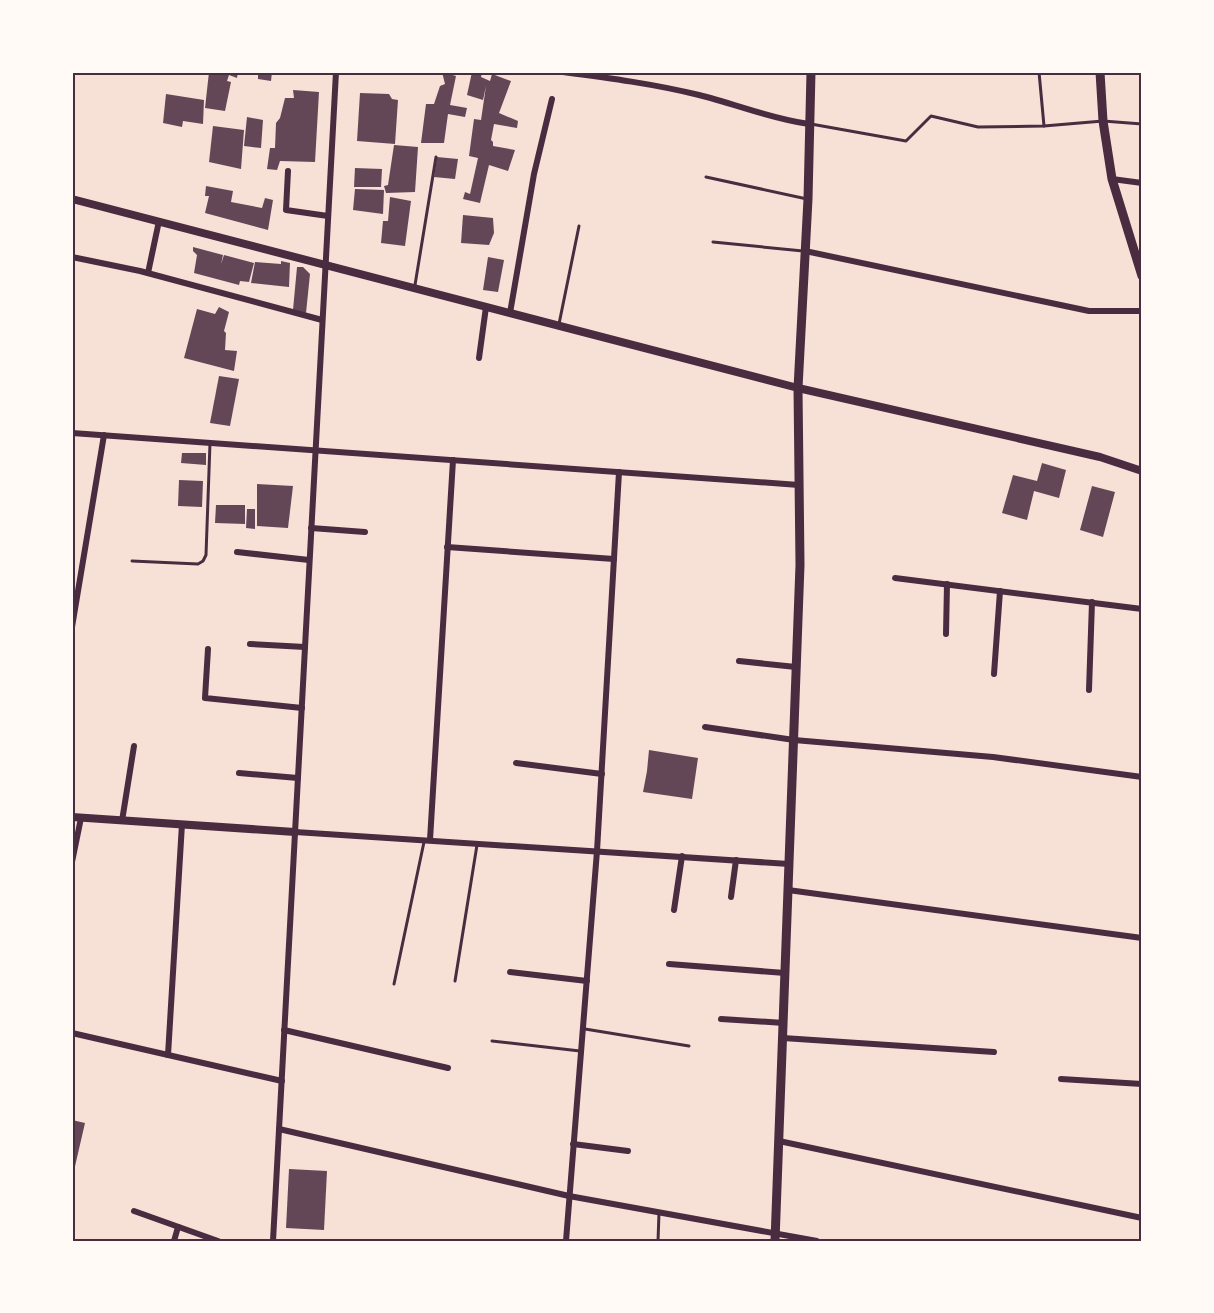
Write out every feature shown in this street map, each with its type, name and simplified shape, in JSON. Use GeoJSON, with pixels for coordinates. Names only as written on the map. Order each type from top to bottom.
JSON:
{"type":"FeatureCollection","features":[{"type":"Feature","properties":{"kind":"main road"},"geometry":{"type":"LineString","coordinates":[[776,1238],[800,565],[798,388],[808,199],[810,72]]}},
{"type":"Feature","properties":{"kind":"main road"},"geometry":{"type":"LineString","coordinates":[[1100,72],[1103,121],[1112,179],[1142,276]]}},
{"type":"Feature","properties":{"kind":"street"},"geometry":{"type":"LineString","coordinates":[[273,1241],[336,72]]}},
{"type":"Feature","properties":{"kind":"street"},"geometry":{"type":"LineString","coordinates":[[563,72],[650,84],[789,122],[809,124]]}},
{"type":"Feature","properties":{"kind":"street"},"geometry":{"type":"LineString","coordinates":[[510,313],[534,174],[552,99]]}},
{"type":"Feature","properties":{"kind":"street"},"geometry":{"type":"LineString","coordinates":[[288,171],[286,210],[328,216]]}},
{"type":"Feature","properties":{"kind":"street"},"geometry":{"type":"LineString","coordinates":[[1112,179],[1142,183]]}},
{"type":"Feature","properties":{"kind":"street"},"geometry":{"type":"LineString","coordinates":[[72,199],[798,388],[1100,457],[1142,471]]}},
{"type":"Feature","properties":{"kind":"street"},"geometry":{"type":"LineString","coordinates":[[148,273],[159,221]]}},
{"type":"Feature","properties":{"kind":"street"},"geometry":{"type":"LineString","coordinates":[[805,251],[1089,311],[1142,311]]}},
{"type":"Feature","properties":{"kind":"street"},"geometry":{"type":"LineString","coordinates":[[72,257],[148,273],[322,320]]}},
{"type":"Feature","properties":{"kind":"street"},"geometry":{"type":"LineString","coordinates":[[479,358],[486,307]]}},
{"type":"Feature","properties":{"kind":"street"},"geometry":{"type":"LineString","coordinates":[[72,433],[799,485]]}},
{"type":"Feature","properties":{"kind":"street"},"geometry":{"type":"LineString","coordinates":[[72,627],[104,435]]}},
{"type":"Feature","properties":{"kind":"street"},"geometry":{"type":"LineString","coordinates":[[427,840],[453,460]]}},
{"type":"Feature","properties":{"kind":"street"},"geometry":{"type":"LineString","coordinates":[[566,1241],[597,851],[619,472]]}},
{"type":"Feature","properties":{"kind":"street"},"geometry":{"type":"LineString","coordinates":[[311,528],[365,532]]}},
{"type":"Feature","properties":{"kind":"street"},"geometry":{"type":"LineString","coordinates":[[447,547],[614,559]]}},
{"type":"Feature","properties":{"kind":"street"},"geometry":{"type":"LineString","coordinates":[[237,552],[309,560]]}},
{"type":"Feature","properties":{"kind":"street"},"geometry":{"type":"LineString","coordinates":[[895,578],[1142,609]]}},
{"type":"Feature","properties":{"kind":"street"},"geometry":{"type":"LineString","coordinates":[[946,634],[947,584]]}},
{"type":"Feature","properties":{"kind":"street"},"geometry":{"type":"LineString","coordinates":[[994,674],[1000,591]]}},
{"type":"Feature","properties":{"kind":"street"},"geometry":{"type":"LineString","coordinates":[[1089,690],[1092,602]]}},
{"type":"Feature","properties":{"kind":"street"},"geometry":{"type":"LineString","coordinates":[[250,644],[305,646]]}},
{"type":"Feature","properties":{"kind":"street"},"geometry":{"type":"LineString","coordinates":[[207,649],[205,698],[302,708]]}},
{"type":"Feature","properties":{"kind":"street"},"geometry":{"type":"LineString","coordinates":[[740,662],[796,667]]}},
{"type":"Feature","properties":{"kind":"street"},"geometry":{"type":"LineString","coordinates":[[705,727],[794,740],[993,758],[1142,777]]}},
{"type":"Feature","properties":{"kind":"street"},"geometry":{"type":"LineString","coordinates":[[122,821],[134,746]]}},
{"type":"Feature","properties":{"kind":"street"},"geometry":{"type":"LineString","coordinates":[[516,763],[602,774]]}},
{"type":"Feature","properties":{"kind":"street"},"geometry":{"type":"LineString","coordinates":[[239,773],[298,778]]}},
{"type":"Feature","properties":{"kind":"street"},"geometry":{"type":"LineString","coordinates":[[72,862],[76,818],[789,864]]}},
{"type":"Feature","properties":{"kind":"street"},"geometry":{"type":"LineString","coordinates":[[168,1055],[182,824]]}},
{"type":"Feature","properties":{"kind":"street"},"geometry":{"type":"LineString","coordinates":[[674,910],[682,856]]}},
{"type":"Feature","properties":{"kind":"street"},"geometry":{"type":"LineString","coordinates":[[731,897],[736,860]]}},
{"type":"Feature","properties":{"kind":"street"},"geometry":{"type":"LineString","coordinates":[[788,890],[1142,938]]}},
{"type":"Feature","properties":{"kind":"street"},"geometry":{"type":"LineString","coordinates":[[669,963],[785,973]]}},
{"type":"Feature","properties":{"kind":"street"},"geometry":{"type":"LineString","coordinates":[[510,972],[586,981]]}},
{"type":"Feature","properties":{"kind":"street"},"geometry":{"type":"LineString","coordinates":[[721,1019],[783,1023]]}},
{"type":"Feature","properties":{"kind":"street"},"geometry":{"type":"LineString","coordinates":[[284,1030],[448,1068]]}},
{"type":"Feature","properties":{"kind":"street"},"geometry":{"type":"LineString","coordinates":[[72,1033],[282,1081]]}},
{"type":"Feature","properties":{"kind":"street"},"geometry":{"type":"LineString","coordinates":[[783,1038],[994,1052]]}},
{"type":"Feature","properties":{"kind":"street"},"geometry":{"type":"LineString","coordinates":[[1061,1079],[1142,1084]]}},
{"type":"Feature","properties":{"kind":"street"},"geometry":{"type":"LineString","coordinates":[[279,1129],[569,1196],[776,1238],[817,1241]]}},
{"type":"Feature","properties":{"kind":"street"},"geometry":{"type":"LineString","coordinates":[[779,1141],[1142,1218]]}},
{"type":"Feature","properties":{"kind":"street"},"geometry":{"type":"LineString","coordinates":[[573,1144],[628,1151]]}},
{"type":"Feature","properties":{"kind":"street"},"geometry":{"type":"LineString","coordinates":[[134,1210],[218,1241]]}},
{"type":"Feature","properties":{"kind":"street"},"geometry":{"type":"LineString","coordinates":[[174,1241],[178,1227]]}},
{"type":"Feature","properties":{"kind":"lane"},"geometry":{"type":"LineString","coordinates":[[1039,72],[1044,126]]}},
{"type":"Feature","properties":{"kind":"lane"},"geometry":{"type":"LineString","coordinates":[[809,124],[906,141],[931,116],[978,127],[1044,126],[1103,121],[1142,124]]}},
{"type":"Feature","properties":{"kind":"lane"},"geometry":{"type":"LineString","coordinates":[[415,288],[436,157]]}},
{"type":"Feature","properties":{"kind":"lane"},"geometry":{"type":"LineString","coordinates":[[706,177],[808,199]]}},
{"type":"Feature","properties":{"kind":"lane"},"geometry":{"type":"LineString","coordinates":[[559,326],[579,226]]}},
{"type":"Feature","properties":{"kind":"lane"},"geometry":{"type":"LineString","coordinates":[[713,242],[805,251]]}},
{"type":"Feature","properties":{"kind":"lane"},"geometry":{"type":"LineString","coordinates":[[132,561],[198,564],[203,561],[206,555],[210,442]]}},
{"type":"Feature","properties":{"kind":"lane"},"geometry":{"type":"LineString","coordinates":[[394,984],[427,840]]}},
{"type":"Feature","properties":{"kind":"lane"},"geometry":{"type":"LineString","coordinates":[[455,981],[477,843]]}},
{"type":"Feature","properties":{"kind":"lane"},"geometry":{"type":"LineString","coordinates":[[583,1028],[690,1046]]}},
{"type":"Feature","properties":{"kind":"lane"},"geometry":{"type":"LineString","coordinates":[[492,1041],[581,1051]]}},
{"type":"Feature","properties":{"kind":"lane"},"geometry":{"type":"LineString","coordinates":[[658,1241],[659,1213]]}},
{"type":"Feature","properties":{"kind":"building"},"geometry":{"type":"Polygon","coordinates":[[[209,72],[238,72],[237,78],[229,75],[227,81],[231,82],[225,111],[205,108],[209,72]]]}},
{"type":"Feature","properties":{"kind":"building"},"geometry":{"type":"Polygon","coordinates":[[[258,72],[272,72],[271,81],[258,79],[258,72]]]}},
{"type":"Feature","properties":{"kind":"building"},"geometry":{"type":"Polygon","coordinates":[[[442,72],[456,76],[450,105],[467,108],[465,117],[448,114],[444,143],[421,143],[426,104],[434,104],[440,86],[445,84],[442,72]]]}},
{"type":"Feature","properties":{"kind":"building"},"geometry":{"type":"Polygon","coordinates":[[[472,72],[482,72],[481,77],[490,81],[492,74],[511,81],[499,113],[518,121],[517,128],[494,124],[491,140],[493,146],[515,150],[508,171],[489,165],[480,203],[463,199],[465,192],[470,194],[478,158],[469,156],[474,119],[481,120],[486,86],[483,100],[467,95],[472,72]]]}},
{"type":"Feature","properties":{"kind":"building"},"geometry":{"type":"Polygon","coordinates":[[[293,90],[319,92],[315,162],[280,161],[277,170],[267,169],[270,148],[275,148],[276,123],[280,118],[285,98],[294,98],[293,90]]]}},
{"type":"Feature","properties":{"kind":"building"},"geometry":{"type":"Polygon","coordinates":[[[360,93],[389,94],[392,99],[398,100],[395,144],[357,141],[360,93]]]}},
{"type":"Feature","properties":{"kind":"building"},"geometry":{"type":"Polygon","coordinates":[[[166,94],[204,100],[203,124],[183,121],[182,127],[163,123],[166,94]]]}},
{"type":"Feature","properties":{"kind":"building"},"geometry":{"type":"Polygon","coordinates":[[[247,117],[263,120],[261,148],[244,146],[247,117]]]}},
{"type":"Feature","properties":{"kind":"building"},"geometry":{"type":"Polygon","coordinates":[[[213,126],[244,130],[241,169],[209,162],[213,126]]]}},
{"type":"Feature","properties":{"kind":"building"},"geometry":{"type":"Polygon","coordinates":[[[394,145],[418,147],[415,192],[386,193],[384,186],[388,185],[394,145]]]}},
{"type":"Feature","properties":{"kind":"building"},"geometry":{"type":"Polygon","coordinates":[[[437,157],[458,159],[455,179],[434,177],[437,157]]]}},
{"type":"Feature","properties":{"kind":"building"},"geometry":{"type":"Polygon","coordinates":[[[355,168],[382,169],[381,187],[354,187],[355,168]]]}},
{"type":"Feature","properties":{"kind":"building"},"geometry":{"type":"Polygon","coordinates":[[[206,186],[233,191],[231,202],[262,208],[265,198],[273,200],[268,230],[205,213],[209,196],[205,196],[206,186]]]}},
{"type":"Feature","properties":{"kind":"building"},"geometry":{"type":"Polygon","coordinates":[[[355,189],[384,190],[383,214],[353,210],[355,189]]]}},
{"type":"Feature","properties":{"kind":"building"},"geometry":{"type":"Polygon","coordinates":[[[390,197],[411,201],[405,246],[381,243],[383,221],[388,221],[390,197]]]}},
{"type":"Feature","properties":{"kind":"building"},"geometry":{"type":"Polygon","coordinates":[[[463,215],[493,218],[494,233],[489,245],[461,243],[463,215]]]}},
{"type":"Feature","properties":{"kind":"building"},"geometry":{"type":"Polygon","coordinates":[[[193,247],[223,255],[221,264],[224,255],[254,263],[249,282],[240,281],[239,285],[194,273],[197,255],[193,247]]]}},
{"type":"Feature","properties":{"kind":"building"},"geometry":{"type":"Polygon","coordinates":[[[488,257],[504,260],[498,292],[483,290],[488,257]]]}},
{"type":"Feature","properties":{"kind":"building"},"geometry":{"type":"Polygon","coordinates":[[[281,261],[290,263],[289,287],[251,283],[255,262],[281,264],[281,261]]]}},
{"type":"Feature","properties":{"kind":"building"},"geometry":{"type":"Polygon","coordinates":[[[297,267],[303,267],[310,274],[306,313],[293,310],[297,267]]]}},
{"type":"Feature","properties":{"kind":"building"},"geometry":{"type":"Polygon","coordinates":[[[219,307],[229,312],[224,331],[226,333],[225,350],[237,351],[234,371],[184,358],[197,309],[215,314],[219,307]]]}},
{"type":"Feature","properties":{"kind":"building"},"geometry":{"type":"Polygon","coordinates":[[[219,376],[239,379],[230,426],[210,423],[219,376]]]}},
{"type":"Feature","properties":{"kind":"building"},"geometry":{"type":"Polygon","coordinates":[[[182,453],[206,453],[206,465],[181,463],[182,453]]]}},
{"type":"Feature","properties":{"kind":"building"},"geometry":{"type":"Polygon","coordinates":[[[1042,463],[1066,470],[1059,498],[1034,491],[1027,520],[1002,513],[1013,475],[1037,481],[1042,463]]]}},
{"type":"Feature","properties":{"kind":"building"},"geometry":{"type":"Polygon","coordinates":[[[179,480],[203,481],[202,507],[178,506],[179,480]]]}},
{"type":"Feature","properties":{"kind":"building"},"geometry":{"type":"Polygon","coordinates":[[[257,484],[293,486],[288,528],[257,526],[257,484]]]}},
{"type":"Feature","properties":{"kind":"building"},"geometry":{"type":"Polygon","coordinates":[[[1092,486],[1115,492],[1103,537],[1080,530],[1092,486]]]}},
{"type":"Feature","properties":{"kind":"building"},"geometry":{"type":"Polygon","coordinates":[[[216,505],[245,505],[245,524],[215,523],[216,505]]]}},
{"type":"Feature","properties":{"kind":"building"},"geometry":{"type":"Polygon","coordinates":[[[247,509],[255,509],[255,529],[246,528],[247,509]]]}},
{"type":"Feature","properties":{"kind":"building"},"geometry":{"type":"Polygon","coordinates":[[[649,750],[698,758],[692,799],[643,792],[649,750]]]}},
{"type":"Feature","properties":{"kind":"building"},"geometry":{"type":"Polygon","coordinates":[[[72,1120],[85,1123],[73,1175],[72,1175],[72,1120]]]}},
{"type":"Feature","properties":{"kind":"building"},"geometry":{"type":"Polygon","coordinates":[[[289,1169],[327,1171],[324,1230],[286,1228],[289,1169]]]}}]}
